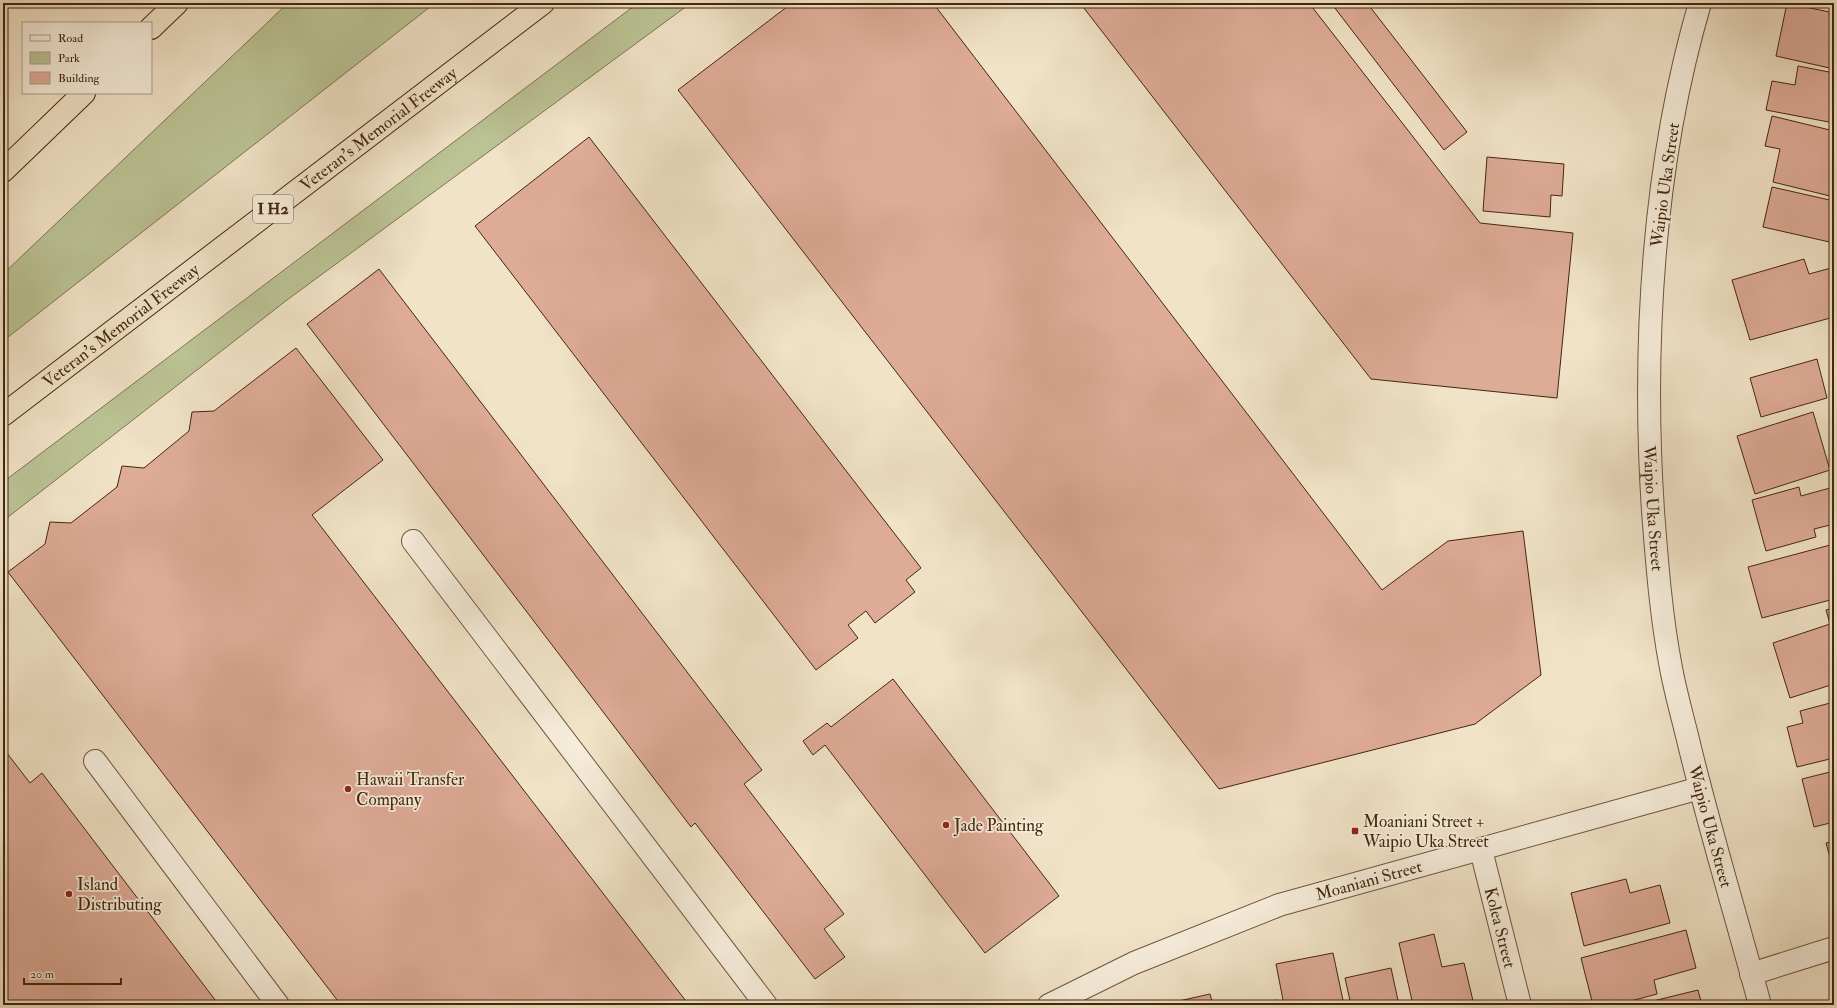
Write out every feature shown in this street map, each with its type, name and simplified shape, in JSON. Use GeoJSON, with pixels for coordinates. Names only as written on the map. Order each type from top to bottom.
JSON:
{"type":"FeatureCollection","features":[{"type":"Feature","properties":{"kind":"highway"},"geometry":{"type":"LineString","coordinates":[[152,27],[177,3]]}},
{"type":"Feature","properties":{"kind":"highway","name":"Veteran's Memorial Freeway"},"geometry":{"type":"LineString","coordinates":[[3,415],[543,3]]}},
{"type":"Feature","properties":{"kind":"highway"},"geometry":{"type":"LineString","coordinates":[[3,172],[83,94]]}},
{"type":"Feature","properties":{"kind":"street","name":"Waipio Uka Street"},"geometry":{"type":"LineString","coordinates":[[1700,3],[1678,94],[1666,163],[1650,307],[1650,465],[1657,566],[1671,669],[1700,788],[1760,1005]]}},
{"type":"Feature","properties":{"kind":"street"},"geometry":{"type":"LineString","coordinates":[[413,541],[766,1005]]}},
{"type":"Feature","properties":{"kind":"street"},"geometry":{"type":"LineString","coordinates":[[95,761],[278,1005]]}},
{"type":"Feature","properties":{"kind":"street","name":"Moaniani Street"},"geometry":{"type":"LineString","coordinates":[[1049,1005],[1134,963],[1279,905],[1482,850],[1700,788]]}},
{"type":"Feature","properties":{"kind":"street","name":"Kolea Street"},"geometry":{"type":"LineString","coordinates":[[1482,850],[1520,1005]]}},
{"type":"Feature","properties":{"kind":"street"},"geometry":{"type":"LineString","coordinates":[[1752,974],[1834,948]]}},
{"type":"Feature","properties":{"kind":"green space"},"geometry":{"type":"Polygon","coordinates":[[[288,3],[435,3],[3,341],[3,274],[288,3]]]}},
{"type":"Feature","properties":{"kind":"green space"},"geometry":{"type":"Polygon","coordinates":[[[638,3],[691,3],[287,300],[3,521],[3,482],[638,3]]]}},
{"type":"Feature","properties":{"kind":"building"},"geometry":{"type":"Polygon","coordinates":[[[792,3],[933,3],[1382,590],[1448,541],[1523,531],[1541,675],[1475,724],[1219,789],[678,90],[792,3]]]}},
{"type":"Feature","properties":{"kind":"building"},"geometry":{"type":"Polygon","coordinates":[[[1080,3],[1309,3],[1480,223],[1573,233],[1557,398],[1371,379],[1080,3]]]}},
{"type":"Feature","properties":{"kind":"building"},"geometry":{"type":"Polygon","coordinates":[[[1331,3],[1367,3],[1467,132],[1444,150],[1331,3]]]}},
{"type":"Feature","properties":{"kind":"building"},"geometry":{"type":"Polygon","coordinates":[[[1787,3],[1834,13],[1834,69],[1776,56],[1787,3]]]}},
{"type":"Feature","properties":{"kind":"building"},"geometry":{"type":"Polygon","coordinates":[[[1798,66],[1834,73],[1834,123],[1766,110],[1772,81],[1795,85],[1798,66]]]}},
{"type":"Feature","properties":{"kind":"building"},"geometry":{"type":"Polygon","coordinates":[[[1772,116],[1834,131],[1834,197],[1773,182],[1780,149],[1765,146],[1772,116]]]}},
{"type":"Feature","properties":{"kind":"building"},"geometry":{"type":"Polygon","coordinates":[[[589,137],[921,568],[906,580],[915,592],[875,623],[866,611],[848,625],[858,638],[816,670],[475,226],[589,137]]]}},
{"type":"Feature","properties":{"kind":"building"},"geometry":{"type":"Polygon","coordinates":[[[1487,157],[1564,164],[1562,196],[1551,195],[1550,217],[1483,211],[1487,157]]]}},
{"type":"Feature","properties":{"kind":"building"},"geometry":{"type":"Polygon","coordinates":[[[1772,187],[1834,201],[1834,243],[1763,227],[1772,187]]]}},
{"type":"Feature","properties":{"kind":"building"},"geometry":{"type":"Polygon","coordinates":[[[1804,259],[1809,274],[1831,268],[1834,278],[1834,317],[1750,340],[1732,280],[1804,259]]]}},
{"type":"Feature","properties":{"kind":"building"},"geometry":{"type":"Polygon","coordinates":[[[379,269],[762,770],[744,784],[844,914],[824,929],[845,957],[815,979],[695,823],[691,827],[307,324],[379,269]]]}},
{"type":"Feature","properties":{"kind":"building","name":"Hawaii Transfer Company"},"geometry":{"type":"Polygon","coordinates":[[[296,348],[383,460],[312,515],[689,1005],[341,1005],[8,572],[45,544],[50,522],[71,523],[117,487],[122,466],[144,468],[189,431],[192,412],[214,411],[296,348]]]}},
{"type":"Feature","properties":{"kind":"building"},"geometry":{"type":"Polygon","coordinates":[[[1817,359],[1827,398],[1761,417],[1750,378],[1817,359]]]}},
{"type":"Feature","properties":{"kind":"building"},"geometry":{"type":"Polygon","coordinates":[[[1813,412],[1830,470],[1755,494],[1737,436],[1813,412]]]}},
{"type":"Feature","properties":{"kind":"building"},"geometry":{"type":"Polygon","coordinates":[[[1799,487],[1801,496],[1830,488],[1834,503],[1834,524],[1814,529],[1816,537],[1766,551],[1752,500],[1799,487]]]}},
{"type":"Feature","properties":{"kind":"building"},"geometry":{"type":"Polygon","coordinates":[[[1834,544],[1834,599],[1762,618],[1748,567],[1834,544]]]}},
{"type":"Feature","properties":{"kind":"building"},"geometry":{"type":"Polygon","coordinates":[[[1834,608],[1834,684],[1790,698],[1773,643],[1830,624],[1826,610],[1834,608]]]}},
{"type":"Feature","properties":{"kind":"building","name":"Jade Painting"},"geometry":{"type":"Polygon","coordinates":[[[893,679],[1059,896],[985,953],[825,745],[813,755],[803,741],[827,723],[831,727],[893,679]]]}},
{"type":"Feature","properties":{"kind":"building"},"geometry":{"type":"Polygon","coordinates":[[[1834,702],[1834,758],[1797,767],[1787,727],[1803,723],[1800,711],[1834,702]]]}},
{"type":"Feature","properties":{"kind":"building","name":"Island Distributing"},"geometry":{"type":"Polygon","coordinates":[[[3,748],[30,783],[42,773],[219,1005],[3,1005],[3,748]]]}},
{"type":"Feature","properties":{"kind":"building"},"geometry":{"type":"Polygon","coordinates":[[[1834,771],[1834,822],[1814,827],[1802,779],[1834,771]]]}},
{"type":"Feature","properties":{"kind":"building"},"geometry":{"type":"Polygon","coordinates":[[[1834,841],[1834,872],[1826,843],[1834,841]]]}},
{"type":"Feature","properties":{"kind":"building"},"geometry":{"type":"Polygon","coordinates":[[[1626,879],[1630,893],[1660,885],[1670,923],[1584,946],[1571,893],[1626,879]]]}},
{"type":"Feature","properties":{"kind":"building"},"geometry":{"type":"Polygon","coordinates":[[[1686,930],[1696,968],[1654,980],[1657,994],[1616,1005],[1593,1005],[1581,958],[1686,930]]]}},
{"type":"Feature","properties":{"kind":"building"},"geometry":{"type":"Polygon","coordinates":[[[1434,934],[1442,967],[1464,963],[1474,1005],[1413,1005],[1399,943],[1434,934]]]}},
{"type":"Feature","properties":{"kind":"building"},"geometry":{"type":"Polygon","coordinates":[[[1333,953],[1344,1005],[1284,1005],[1276,964],[1333,953]]]}},
{"type":"Feature","properties":{"kind":"building"},"geometry":{"type":"Polygon","coordinates":[[[1391,968],[1399,1005],[1351,1005],[1345,978],[1391,968]]]}},
{"type":"Feature","properties":{"kind":"building"},"geometry":{"type":"Polygon","coordinates":[[[1698,990],[1702,1005],[1637,1005],[1698,990]]]}},
{"type":"Feature","properties":{"kind":"building"},"geometry":{"type":"Polygon","coordinates":[[[1210,994],[1213,1005],[1161,1005],[1210,994]]]}},
{"type":"Feature","properties":{"kind":"building"},"geometry":{"type":"Polygon","coordinates":[[[1276,1000],[1278,1005],[1252,1005],[1276,1000]]]}},
{"type":"Feature","properties":{"kind":"place","name":"Hawaii Transfer Company"},"geometry":{"type":"Point","coordinates":[348,789]}},
{"type":"Feature","properties":{"kind":"place","name":"Jade Painting"},"geometry":{"type":"Point","coordinates":[946,825]}},
{"type":"Feature","properties":{"kind":"place","name":"Moaniani Street + Waipio Uka Street"},"geometry":{"type":"Point","coordinates":[1355,831]}},
{"type":"Feature","properties":{"kind":"place","name":"Island Distributing"},"geometry":{"type":"Point","coordinates":[69,894]}}]}
